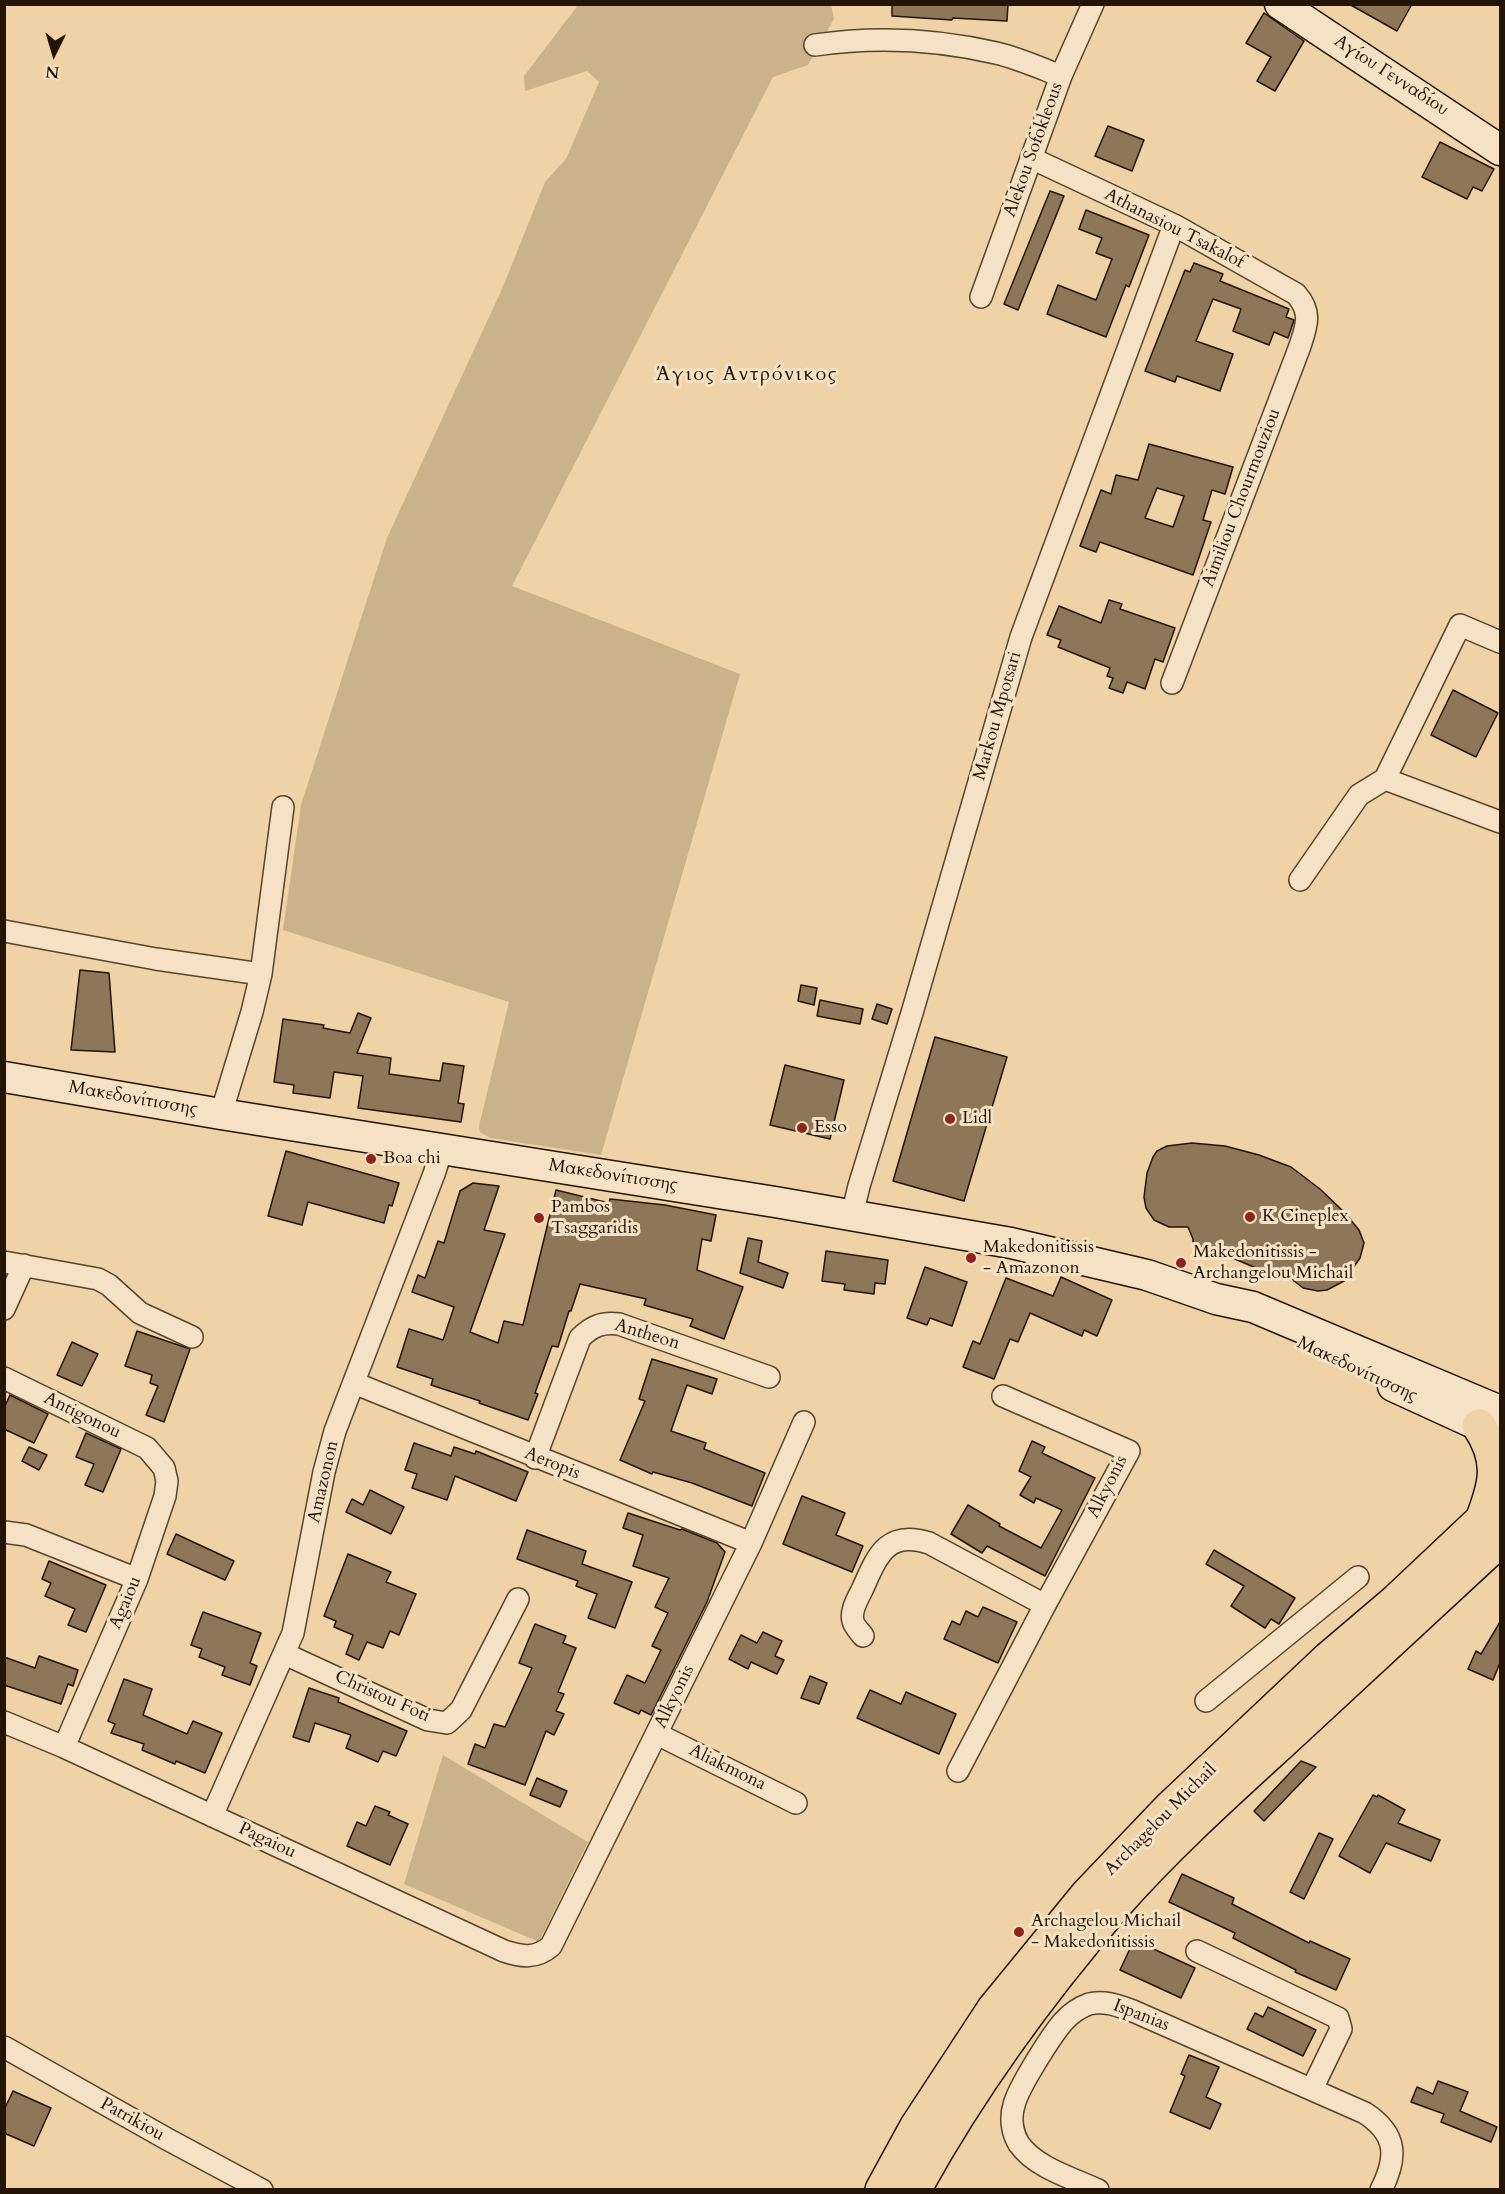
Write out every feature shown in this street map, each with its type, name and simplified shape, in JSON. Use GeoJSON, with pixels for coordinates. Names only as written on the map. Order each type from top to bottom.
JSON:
{"type":"FeatureCollection","features":[{"type":"Feature","properties":{"kind":"main road","name":"Αγίου Γενναδίου"},"geometry":{"type":"LineString","coordinates":[[1280,4],[1500,150]]}},
{"type":"Feature","properties":{"kind":"main road","name":"Μακεδονίτισσης"},"geometry":{"type":"LineString","coordinates":[[4,1077],[852,1215],[1062,1254],[1147,1275],[1216,1299],[1249,1320],[1493,1424]]}},
{"type":"Feature","properties":{"kind":"main road"},"geometry":{"type":"LineString","coordinates":[[1493,1424],[1494,1521]]}},
{"type":"Feature","properties":{"kind":"main road","name":"Archagelou Michail"},"geometry":{"type":"LineString","coordinates":[[882,2190],[917,2126],[993,2010],[1087,1895],[1180,1799],[1328,1659],[1494,1521]]}},
{"type":"Feature","properties":{"kind":"main road","name":"Archagelou Michail"},"geometry":{"type":"LineString","coordinates":[[914,2190],[974,2089],[1017,2027],[1114,1906],[1494,1521]]}},
{"type":"Feature","properties":{"kind":"street","name":"Alekou Sofokleous"},"geometry":{"type":"LineString","coordinates":[[981,297],[1061,76],[1093,4]]}},
{"type":"Feature","properties":{"kind":"street"},"geometry":{"type":"LineString","coordinates":[[814,45],[849,40],[927,41],[998,54],[1061,76]]}},
{"type":"Feature","properties":{"kind":"street","name":"Athanasiou Tsakalof"},"geometry":{"type":"LineString","coordinates":[[1031,158],[1174,225],[1296,294],[1307,312]]}},
{"type":"Feature","properties":{"kind":"street","name":"Markou Mpotsari"},"geometry":{"type":"LineString","coordinates":[[852,1215],[1021,637],[1174,225]]}},
{"type":"Feature","properties":{"kind":"street","name":"Aimiliou Chourmouziou"},"geometry":{"type":"LineString","coordinates":[[1172,683],[1300,345],[1307,312]]}},
{"type":"Feature","properties":{"kind":"street"},"geometry":{"type":"LineString","coordinates":[[1300,880],[1359,795],[1385,779],[1460,625],[1500,642]]}},
{"type":"Feature","properties":{"kind":"street"},"geometry":{"type":"LineString","coordinates":[[1385,779],[1500,822]]}},
{"type":"Feature","properties":{"kind":"street"},"geometry":{"type":"LineString","coordinates":[[221,1114],[261,974],[283,807]]}},
{"type":"Feature","properties":{"kind":"street"},"geometry":{"type":"LineString","coordinates":[[4,931],[156,959],[261,974]]}},
{"type":"Feature","properties":{"kind":"street","name":"Amazonon"},"geometry":{"type":"LineString","coordinates":[[212,1816],[285,1654],[292,1633],[324,1472],[335,1431],[442,1149]]}},
{"type":"Feature","properties":{"kind":"street"},"geometry":{"type":"LineString","coordinates":[[4,1309],[14,1263],[98,1279],[109,1285],[140,1313],[192,1338]]}},
{"type":"Feature","properties":{"kind":"street","name":"Antheon"},"geometry":{"type":"LineString","coordinates":[[535,1458],[580,1338],[597,1325],[619,1324],[769,1377]]}},
{"type":"Feature","properties":{"kind":"street","name":"Antigonou"},"geometry":{"type":"LineString","coordinates":[[4,1378],[147,1448],[157,1457]]}},
{"type":"Feature","properties":{"kind":"street","name":"Aeropis"},"geometry":{"type":"LineString","coordinates":[[354,1383],[535,1458],[751,1543]]}},
{"type":"Feature","properties":{"kind":"street","name":"Alkyonis"},"geometry":{"type":"LineString","coordinates":[[958,1771],[1129,1451],[1003,1396]]}},
{"type":"Feature","properties":{"kind":"street","name":"Alkyonis"},"geometry":{"type":"LineString","coordinates":[[530,1957],[542,1954],[551,1946],[751,1543],[804,1422]]}},
{"type":"Feature","properties":{"kind":"street","name":"Agaiou"},"geometry":{"type":"LineString","coordinates":[[64,1747],[137,1579],[165,1496],[167,1480],[164,1468],[157,1457]]}},
{"type":"Feature","properties":{"kind":"street"},"geometry":{"type":"LineString","coordinates":[[4,1532],[26,1535],[137,1579]]}},
{"type":"Feature","properties":{"kind":"street"},"geometry":{"type":"LineString","coordinates":[[863,1636],[853,1621],[853,1609],[879,1553],[889,1544],[902,1539],[916,1539],[929,1543],[1045,1605]]}},
{"type":"Feature","properties":{"kind":"street"},"geometry":{"type":"LineString","coordinates":[[1206,1701],[1358,1577]]}},
{"type":"Feature","properties":{"kind":"street","name":"Christou Foti"},"geometry":{"type":"LineString","coordinates":[[285,1654],[428,1720],[447,1723],[461,1710],[518,1599]]}},
{"type":"Feature","properties":{"kind":"street","name":"Pagaiou"},"geometry":{"type":"LineString","coordinates":[[4,1722],[64,1747],[504,1952],[530,1957]]}},
{"type":"Feature","properties":{"kind":"street","name":"Aliakmona"},"geometry":{"type":"LineString","coordinates":[[657,1734],[796,1803]]}},
{"type":"Feature","properties":{"kind":"street"},"geometry":{"type":"LineString","coordinates":[[1197,1951],[1338,2018],[1341,2029],[1312,2089]]}},
{"type":"Feature","properties":{"kind":"street","name":"Ispanias"},"geometry":{"type":"LineString","coordinates":[[1098,2190],[1033,2158],[1017,2141],[1012,2126],[1014,2106],[1019,2091],[1061,2024],[1083,2006],[1091,2003],[1118,2005],[1312,2089],[1377,2120],[1389,2138],[1393,2149],[1389,2175],[1381,2190]]}},
{"type":"Feature","properties":{"kind":"street","name":"Patrikiou"},"geometry":{"type":"LineString","coordinates":[[4,2047],[262,2190]]}},
{"type":"Feature","properties":{"kind":"shaded area"},"geometry":{"type":"Polygon","coordinates":[[[578,5],[831,5],[834,19],[808,65],[773,77],[512,586],[740,674],[601,1155],[490,1138],[480,1132],[479,1126],[509,1002],[283,930],[301,805],[387,538],[502,289],[545,182],[566,159],[599,82],[587,71],[525,91],[524,76],[578,5]]]}},
{"type":"Feature","properties":{"kind":"shaded area"},"geometry":{"type":"Polygon","coordinates":[[[443,1755],[588,1842],[539,1942],[404,1884],[443,1755]]]}},
{"type":"Feature","properties":{"kind":"building"},"geometry":{"type":"Polygon","coordinates":[[[892,4],[1008,4],[1007,21],[892,16],[892,4]]]}},
{"type":"Feature","properties":{"kind":"building"},"geometry":{"type":"Polygon","coordinates":[[[1349,4],[1412,4],[1397,31],[1349,4]]]}},
{"type":"Feature","properties":{"kind":"building"},"geometry":{"type":"Polygon","coordinates":[[[1264,13],[1304,41],[1275,91],[1257,81],[1271,57],[1246,43],[1264,13]]]}},
{"type":"Feature","properties":{"kind":"building"},"geometry":{"type":"Polygon","coordinates":[[[1108,126],[1144,140],[1132,171],[1095,156],[1108,126]]]}},
{"type":"Feature","properties":{"kind":"building"},"geometry":{"type":"Polygon","coordinates":[[[1440,142],[1494,169],[1482,191],[1473,187],[1467,199],[1422,177],[1440,142]]]}},
{"type":"Feature","properties":{"kind":"building"},"geometry":{"type":"Polygon","coordinates":[[[1050,191],[1064,196],[1018,310],[1004,304],[1050,191]]]}},
{"type":"Feature","properties":{"kind":"building"},"geometry":{"type":"Polygon","coordinates":[[[1086,210],[1149,235],[1106,337],[1047,314],[1058,285],[1096,300],[1112,259],[1096,253],[1102,238],[1079,229],[1086,210]]]}},
{"type":"Feature","properties":{"kind":"building"},"geometry":{"type":"Polygon","coordinates":[[[1194,263],[1223,274],[1220,281],[1289,309],[1286,317],[1294,320],[1288,338],[1274,332],[1269,345],[1233,331],[1241,309],[1213,299],[1196,341],[1233,354],[1220,391],[1177,376],[1175,382],[1145,371],[1185,270],[1190,272],[1194,263]]]}},
{"type":"Feature","properties":{"kind":"building"},"geometry":{"type":"Polygon","coordinates":[[[1149,444],[1233,467],[1225,494],[1212,490],[1203,520],[1211,522],[1193,575],[1100,542],[1096,552],[1080,546],[1101,490],[1111,494],[1116,475],[1138,480],[1149,444]],[[1157,488],[1145,518],[1173,527],[1184,496],[1157,488]]]}},
{"type":"Feature","properties":{"kind":"building"},"geometry":{"type":"Polygon","coordinates":[[[1109,600],[1122,604],[1120,609],[1175,628],[1163,662],[1155,659],[1145,689],[1127,682],[1123,693],[1109,688],[1113,678],[1107,676],[1110,668],[1058,647],[1061,640],[1047,635],[1059,606],[1101,623],[1109,600]]]}},
{"type":"Feature","properties":{"kind":"building"},"geometry":{"type":"Polygon","coordinates":[[[1453,690],[1498,713],[1476,757],[1431,735],[1453,690]]]}},
{"type":"Feature","properties":{"kind":"building"},"geometry":{"type":"Polygon","coordinates":[[[80,970],[109,973],[115,1052],[71,1050],[80,970]]]}},
{"type":"Feature","properties":{"kind":"building"},"geometry":{"type":"Polygon","coordinates":[[[801,985],[817,988],[814,1005],[798,1001],[801,985]]]}},
{"type":"Feature","properties":{"kind":"building"},"geometry":{"type":"Polygon","coordinates":[[[820,1000],[863,1009],[860,1024],[817,1016],[820,1000]]]}},
{"type":"Feature","properties":{"kind":"building"},"geometry":{"type":"Polygon","coordinates":[[[877,1004],[892,1009],[887,1024],[872,1019],[877,1004]]]}},
{"type":"Feature","properties":{"kind":"building"},"geometry":{"type":"Polygon","coordinates":[[[358,1013],[371,1018],[357,1053],[391,1058],[389,1074],[440,1081],[443,1063],[464,1066],[458,1103],[464,1104],[461,1122],[358,1108],[363,1076],[334,1072],[330,1098],[293,1093],[294,1085],[274,1082],[283,1019],[324,1025],[323,1028],[350,1033],[358,1013]]]}},
{"type":"Feature","properties":{"kind":"building","name":"Lidl"},"geometry":{"type":"Polygon","coordinates":[[[935,1037],[1007,1057],[964,1201],[893,1181],[935,1037]]]}},
{"type":"Feature","properties":{"kind":"building"},"geometry":{"type":"Polygon","coordinates":[[[785,1065],[844,1080],[830,1139],[770,1125],[785,1065]]]}},
{"type":"Feature","properties":{"kind":"building","name":"K Cineplex"},"geometry":{"type":"Polygon","coordinates":[[[1192,1143],[1225,1146],[1259,1155],[1291,1167],[1320,1189],[1359,1230],[1364,1243],[1360,1258],[1344,1281],[1327,1290],[1318,1291],[1303,1288],[1288,1272],[1266,1279],[1256,1268],[1209,1248],[1193,1247],[1193,1239],[1188,1227],[1169,1227],[1154,1220],[1146,1208],[1144,1197],[1147,1173],[1153,1157],[1157,1151],[1167,1146],[1192,1143]]]}},
{"type":"Feature","properties":{"kind":"building"},"geometry":{"type":"Polygon","coordinates":[[[286,1151],[399,1183],[384,1223],[308,1202],[302,1225],[268,1216],[286,1151]]]}},
{"type":"Feature","properties":{"kind":"building"},"geometry":{"type":"Polygon","coordinates":[[[473,1183],[499,1186],[484,1230],[505,1234],[470,1332],[498,1343],[504,1321],[523,1325],[556,1190],[609,1203],[610,1199],[665,1205],[716,1215],[711,1241],[702,1239],[697,1270],[743,1287],[724,1339],[690,1326],[693,1319],[644,1305],[646,1299],[580,1284],[558,1347],[552,1346],[528,1420],[431,1385],[433,1379],[397,1367],[409,1329],[443,1340],[454,1307],[412,1292],[418,1275],[425,1278],[438,1241],[444,1243],[460,1191],[473,1183]]]}},
{"type":"Feature","properties":{"kind":"building"},"geometry":{"type":"Polygon","coordinates":[[[748,1238],[762,1241],[758,1262],[788,1273],[783,1288],[740,1273],[748,1238]]]}},
{"type":"Feature","properties":{"kind":"building"},"geometry":{"type":"Polygon","coordinates":[[[826,1251],[888,1260],[885,1284],[875,1283],[874,1294],[844,1290],[845,1284],[822,1281],[826,1251]]]}},
{"type":"Feature","properties":{"kind":"building"},"geometry":{"type":"Polygon","coordinates":[[[925,1267],[967,1282],[952,1326],[930,1318],[927,1325],[907,1318],[925,1267]]]}},
{"type":"Feature","properties":{"kind":"building"},"geometry":{"type":"Polygon","coordinates":[[[1061,1277],[1112,1300],[1097,1336],[1084,1330],[1082,1336],[1030,1313],[1018,1342],[1010,1339],[994,1379],[963,1367],[973,1341],[980,1344],[1006,1278],[1053,1296],[1061,1277]]]}},
{"type":"Feature","properties":{"kind":"building"},"geometry":{"type":"Polygon","coordinates":[[[137,1331],[190,1349],[164,1422],[146,1415],[158,1386],[150,1383],[152,1375],[125,1366],[137,1331]]]}},
{"type":"Feature","properties":{"kind":"building"},"geometry":{"type":"Polygon","coordinates":[[[72,1342],[98,1354],[82,1386],[57,1375],[72,1342]]]}},
{"type":"Feature","properties":{"kind":"building"},"geometry":{"type":"Polygon","coordinates":[[[652,1359],[717,1379],[712,1394],[687,1385],[671,1431],[706,1443],[704,1449],[765,1473],[752,1506],[692,1483],[653,1472],[652,1474],[620,1460],[645,1401],[639,1399],[652,1359]]]}},
{"type":"Feature","properties":{"kind":"building"},"geometry":{"type":"Polygon","coordinates":[[[10,1395],[48,1414],[34,1443],[4,1429],[4,1408],[10,1395]]]}},
{"type":"Feature","properties":{"kind":"building"},"geometry":{"type":"Polygon","coordinates":[[[86,1433],[121,1449],[103,1492],[85,1485],[94,1464],[76,1457],[86,1433]]]}},
{"type":"Feature","properties":{"kind":"building"},"geometry":{"type":"Polygon","coordinates":[[[1032,1441],[1045,1447],[1042,1453],[1095,1478],[1045,1576],[987,1546],[982,1553],[951,1534],[968,1505],[1000,1524],[999,1526],[1041,1548],[1062,1510],[1036,1498],[1034,1503],[1020,1495],[1031,1477],[1019,1471],[1032,1441]]]}},
{"type":"Feature","properties":{"kind":"building"},"geometry":{"type":"Polygon","coordinates":[[[414,1443],[451,1456],[454,1447],[475,1454],[476,1451],[528,1472],[516,1501],[455,1476],[447,1500],[412,1488],[417,1474],[405,1470],[414,1443]]]}},
{"type":"Feature","properties":{"kind":"building"},"geometry":{"type":"Polygon","coordinates":[[[29,1447],[47,1455],[39,1470],[22,1461],[29,1447]]]}},
{"type":"Feature","properties":{"kind":"building"},"geometry":{"type":"Polygon","coordinates":[[[370,1490],[404,1507],[391,1534],[346,1512],[352,1499],[363,1505],[370,1490]]]}},
{"type":"Feature","properties":{"kind":"building"},"geometry":{"type":"Polygon","coordinates":[[[802,1496],[845,1513],[836,1535],[863,1546],[852,1572],[783,1544],[802,1496]]]}},
{"type":"Feature","properties":{"kind":"building"},"geometry":{"type":"Polygon","coordinates":[[[628,1513],[682,1529],[717,1543],[725,1552],[707,1602],[651,1715],[641,1710],[639,1714],[614,1703],[627,1675],[645,1683],[661,1650],[652,1646],[668,1613],[655,1607],[669,1578],[633,1566],[643,1535],[623,1528],[628,1513]]]}},
{"type":"Feature","properties":{"kind":"building"},"geometry":{"type":"Polygon","coordinates":[[[527,1530],[586,1551],[582,1564],[632,1582],[615,1628],[588,1618],[597,1594],[576,1586],[578,1581],[517,1559],[527,1530]]]}},
{"type":"Feature","properties":{"kind":"building"},"geometry":{"type":"Polygon","coordinates":[[[176,1534],[234,1561],[225,1580],[167,1554],[176,1534]]]}},
{"type":"Feature","properties":{"kind":"building"},"geometry":{"type":"Polygon","coordinates":[[[1214,1550],[1295,1598],[1279,1624],[1271,1619],[1265,1628],[1231,1606],[1244,1586],[1206,1564],[1214,1550]]]}},
{"type":"Feature","properties":{"kind":"building"},"geometry":{"type":"Polygon","coordinates":[[[348,1554],[391,1572],[386,1582],[416,1594],[399,1635],[390,1631],[383,1648],[367,1642],[359,1660],[346,1654],[353,1635],[334,1627],[336,1621],[324,1616],[348,1554]]]}},
{"type":"Feature","properties":{"kind":"building"},"geometry":{"type":"Polygon","coordinates":[[[49,1561],[106,1585],[86,1632],[68,1625],[75,1609],[45,1596],[51,1583],[42,1579],[49,1561]]]}},
{"type":"Feature","properties":{"kind":"building"},"geometry":{"type":"Polygon","coordinates":[[[983,1607],[1017,1622],[998,1663],[944,1639],[952,1621],[960,1625],[966,1611],[978,1617],[983,1607]]]}},
{"type":"Feature","properties":{"kind":"building"},"geometry":{"type":"Polygon","coordinates":[[[203,1612],[261,1633],[250,1663],[257,1666],[250,1685],[222,1675],[225,1667],[199,1657],[202,1649],[191,1645],[203,1612]]]}},
{"type":"Feature","properties":{"kind":"building"},"geometry":{"type":"Polygon","coordinates":[[[1500,1622],[1500,1663],[1493,1680],[1468,1669],[1476,1651],[1481,1654],[1500,1622]]]}},
{"type":"Feature","properties":{"kind":"building"},"geometry":{"type":"Polygon","coordinates":[[[535,1624],[566,1636],[563,1643],[576,1648],[558,1692],[564,1694],[556,1711],[564,1714],[554,1735],[546,1731],[525,1785],[468,1764],[475,1744],[485,1748],[494,1724],[505,1727],[532,1668],[519,1663],[535,1624]]]}},
{"type":"Feature","properties":{"kind":"building"},"geometry":{"type":"Polygon","coordinates":[[[763,1632],[782,1641],[775,1656],[784,1660],[777,1674],[751,1662],[748,1669],[729,1659],[741,1635],[757,1643],[763,1632]]]}},
{"type":"Feature","properties":{"kind":"building"},"geometry":{"type":"Polygon","coordinates":[[[39,1656],[78,1670],[73,1686],[68,1684],[61,1704],[4,1685],[4,1657],[35,1668],[39,1656]]]}},
{"type":"Feature","properties":{"kind":"building"},"geometry":{"type":"Polygon","coordinates":[[[810,1676],[827,1683],[819,1704],[801,1698],[810,1676]]]}},
{"type":"Feature","properties":{"kind":"building"},"geometry":{"type":"Polygon","coordinates":[[[124,1679],[152,1689],[143,1715],[187,1734],[193,1721],[222,1733],[205,1773],[176,1761],[175,1764],[142,1750],[144,1744],[111,1733],[115,1724],[108,1721],[124,1679]]]}},
{"type":"Feature","properties":{"kind":"building"},"geometry":{"type":"Polygon","coordinates":[[[309,1688],[339,1698],[338,1702],[407,1731],[396,1756],[383,1751],[378,1762],[346,1748],[351,1735],[315,1723],[309,1742],[293,1737],[309,1688]]]}},
{"type":"Feature","properties":{"kind":"building"},"geometry":{"type":"Polygon","coordinates":[[[870,1690],[901,1704],[906,1692],[956,1714],[939,1754],[857,1718],[870,1690]]]}},
{"type":"Feature","properties":{"kind":"building"},"geometry":{"type":"Polygon","coordinates":[[[1301,1761],[1316,1767],[1264,1821],[1254,1811],[1301,1761]]]}},
{"type":"Feature","properties":{"kind":"building"},"geometry":{"type":"Polygon","coordinates":[[[537,1778],[567,1791],[560,1807],[530,1795],[537,1778]]]}},
{"type":"Feature","properties":{"kind":"building"},"geometry":{"type":"Polygon","coordinates":[[[1373,1795],[1377,1797],[1378,1795],[1405,1810],[1398,1823],[1440,1840],[1431,1861],[1386,1843],[1370,1873],[1339,1856],[1373,1795]]]}},
{"type":"Feature","properties":{"kind":"building"},"geometry":{"type":"Polygon","coordinates":[[[375,1806],[390,1812],[388,1815],[408,1824],[390,1865],[347,1846],[357,1822],[366,1826],[375,1806]]]}},
{"type":"Feature","properties":{"kind":"building"},"geometry":{"type":"Polygon","coordinates":[[[1319,1833],[1333,1839],[1304,1899],[1290,1892],[1319,1833]]]}},
{"type":"Feature","properties":{"kind":"building"},"geometry":{"type":"Polygon","coordinates":[[[1182,1874],[1234,1898],[1232,1904],[1309,1943],[1310,1941],[1350,1959],[1336,1990],[1295,1972],[1296,1970],[1233,1938],[1235,1933],[1169,1902],[1182,1874]]]}},
{"type":"Feature","properties":{"kind":"building"},"geometry":{"type":"Polygon","coordinates":[[[1134,1940],[1195,1968],[1181,1998],[1120,1970],[1134,1940]]]}},
{"type":"Feature","properties":{"kind":"building"},"geometry":{"type":"Polygon","coordinates":[[[1268,2007],[1316,2030],[1303,2056],[1247,2029],[1255,2013],[1263,2017],[1268,2007]]]}},
{"type":"Feature","properties":{"kind":"building"},"geometry":{"type":"Polygon","coordinates":[[[1189,2055],[1219,2067],[1206,2097],[1221,2104],[1210,2129],[1170,2112],[1185,2076],[1181,2074],[1189,2055]]]}},
{"type":"Feature","properties":{"kind":"building"},"geometry":{"type":"Polygon","coordinates":[[[1438,2081],[1468,2092],[1460,2111],[1497,2127],[1491,2142],[1441,2122],[1444,2114],[1411,2102],[1417,2087],[1433,2094],[1438,2081]]]}},
{"type":"Feature","properties":{"kind":"building"},"geometry":{"type":"Polygon","coordinates":[[[13,2091],[51,2108],[34,2146],[4,2133],[4,2110],[13,2091]]]}},
{"type":"Feature","properties":{"kind":"place","name":"Lidl"},"geometry":{"type":"Point","coordinates":[950,1119]}},
{"type":"Feature","properties":{"kind":"place","name":"Esso"},"geometry":{"type":"Point","coordinates":[802,1128]}},
{"type":"Feature","properties":{"kind":"place","name":"Boa chi"},"geometry":{"type":"Point","coordinates":[371,1159]}},
{"type":"Feature","properties":{"kind":"place","name":"K Cineplex"},"geometry":{"type":"Point","coordinates":[1250,1217]}},
{"type":"Feature","properties":{"kind":"place","name":"Pambos Tsaggaridis"},"geometry":{"type":"Point","coordinates":[539,1218]}},
{"type":"Feature","properties":{"kind":"place","name":"Makedonitissis - Amazonon"},"geometry":{"type":"Point","coordinates":[971,1258]}},
{"type":"Feature","properties":{"kind":"place","name":"Makedonitissis - Archangelou Michail"},"geometry":{"type":"Point","coordinates":[1181,1263]}},
{"type":"Feature","properties":{"kind":"place","name":"Archagelou Michail - Makedonitissis"},"geometry":{"type":"Point","coordinates":[1019,1932]}},
{"type":"Feature","properties":{"kind":"district","name":"Άγιος Αντρόνικος"},"geometry":{"type":"Point","coordinates":[747,375]}}]}
